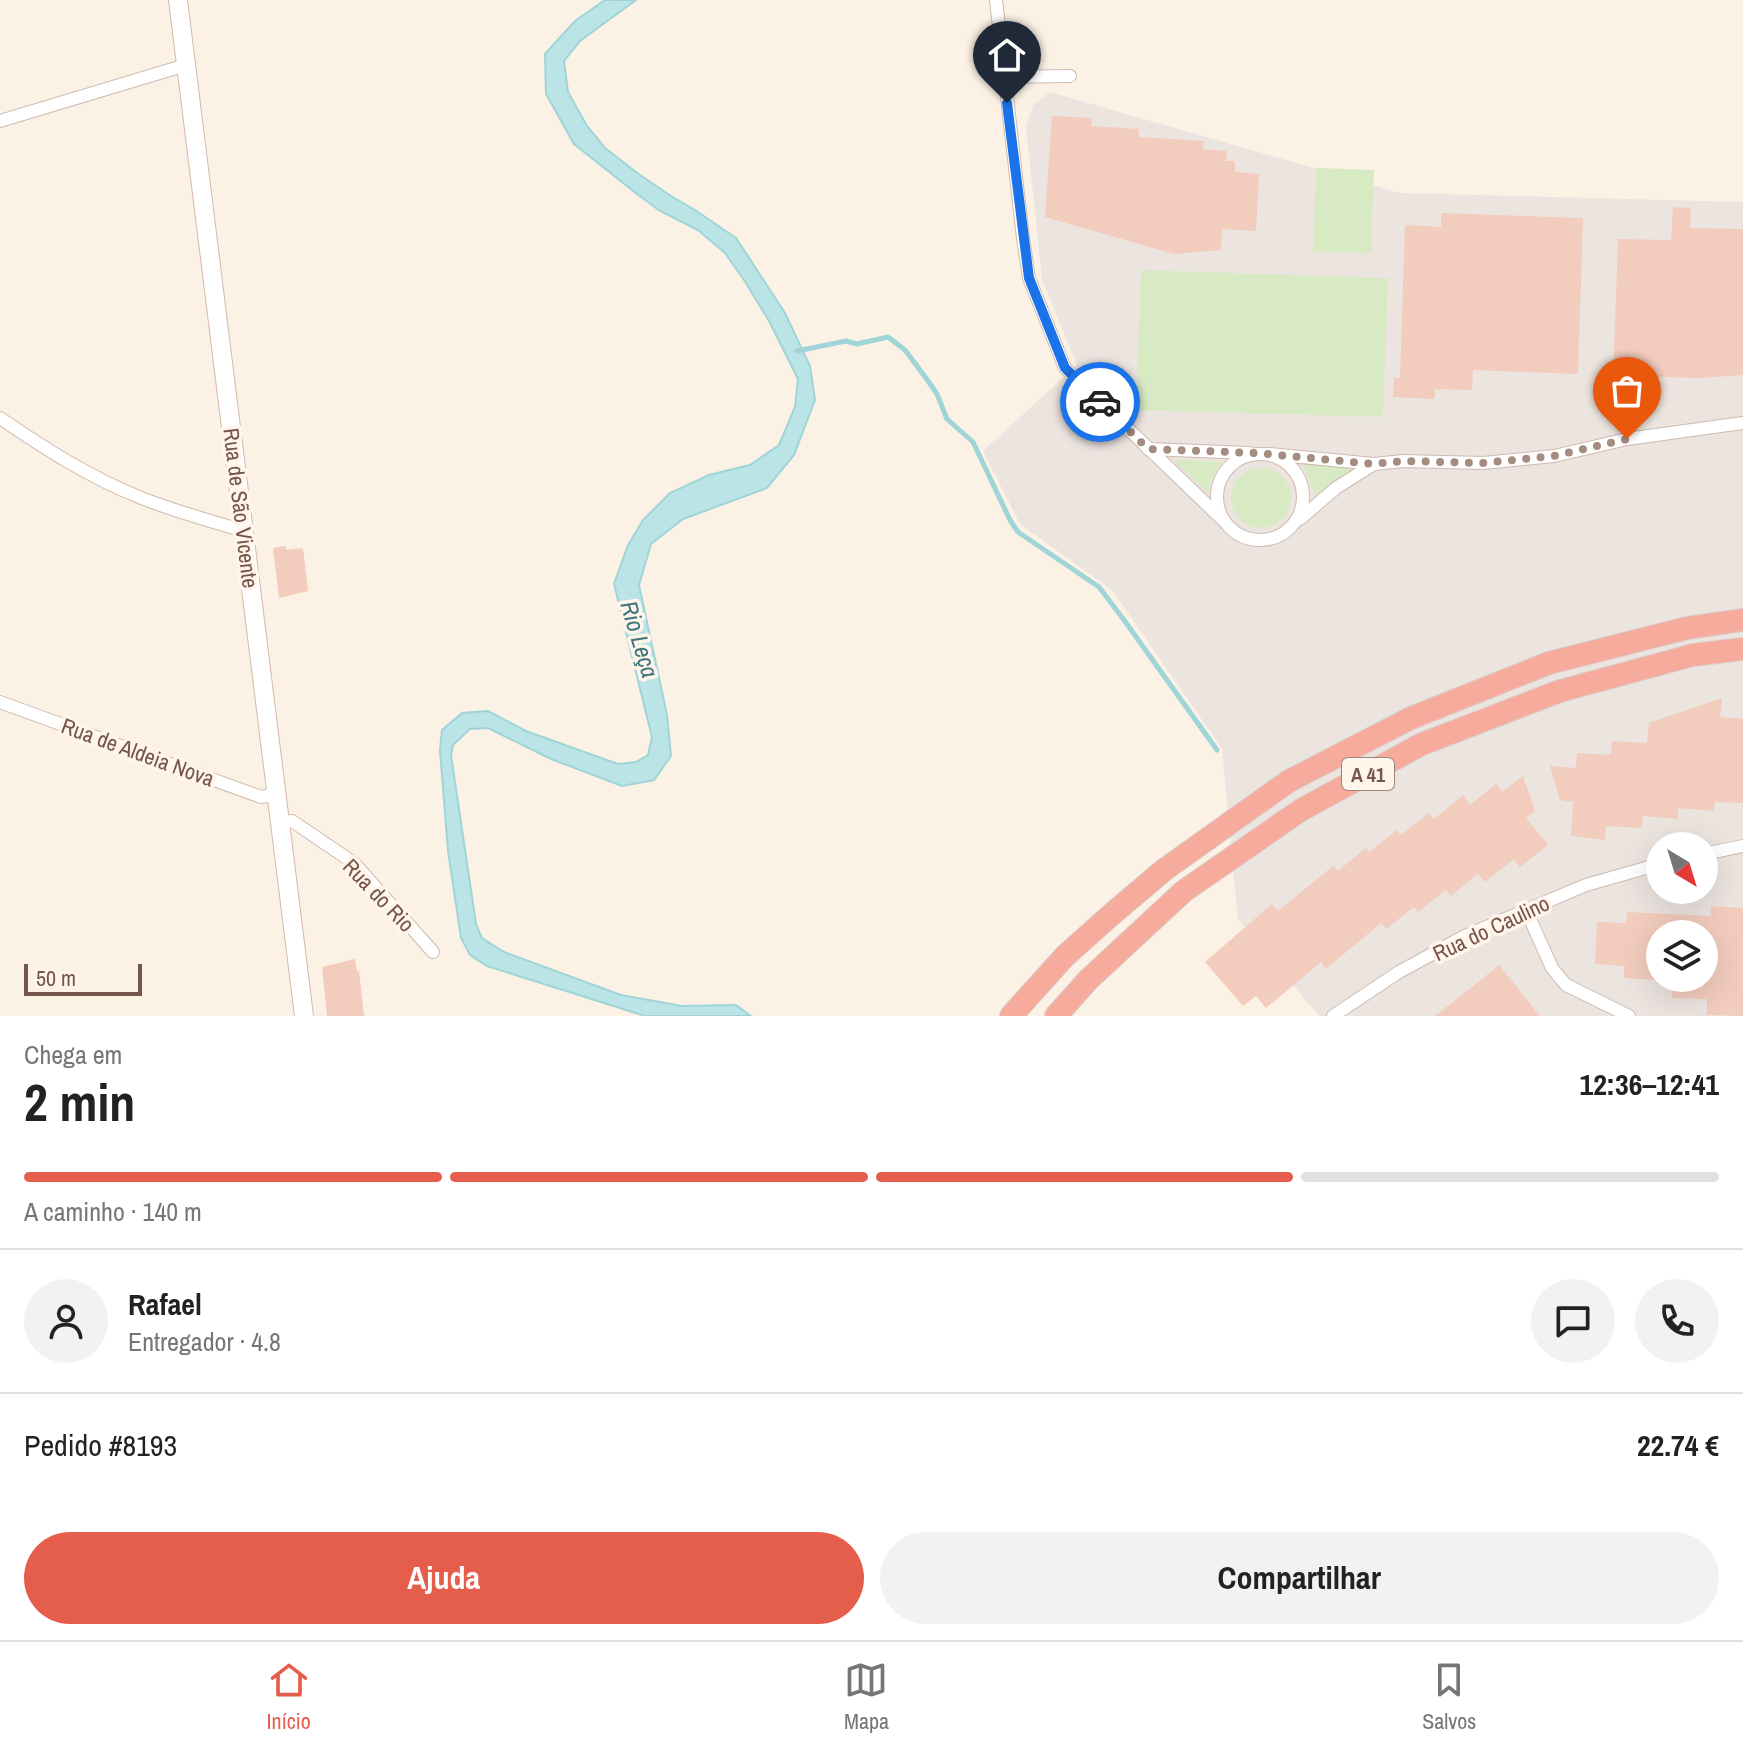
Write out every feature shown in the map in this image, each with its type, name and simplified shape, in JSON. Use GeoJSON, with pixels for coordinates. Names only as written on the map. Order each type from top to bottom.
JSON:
{"type":"FeatureCollection","features":[{"type":"Feature","properties":{"kind":"highway","name":"A 41"},"geometry":{"type":"LineString","coordinates":[[1011,1016],[1065,956],[1164,870],[1289,781],[1411,718],[1549,663],[1687,628],[1743,620]]}},
{"type":"Feature","properties":{"kind":"highway","name":"A 41"},"geometry":{"type":"LineString","coordinates":[[1056,1016],[1088,980],[1184,891],[1301,810],[1422,744],[1560,691],[1693,655],[1743,649]]}},
{"type":"Feature","properties":{"kind":"main road","name":"Rua de São Vicente"},"geometry":{"type":"LineString","coordinates":[[178,0],[304,1016]]}},
{"type":"Feature","properties":{"kind":"street"},"geometry":{"type":"LineString","coordinates":[[996,0],[1029,278],[1065,368],[1234,532],[1247,538],[1275,538],[1336,488],[1374,464]]}},
{"type":"Feature","properties":{"kind":"street"},"geometry":{"type":"LineString","coordinates":[[0,121],[186,65]]}},
{"type":"Feature","properties":{"kind":"street"},"geometry":{"type":"LineString","coordinates":[[1004,77],[1070,76]]}},
{"type":"Feature","properties":{"kind":"street"},"geometry":{"type":"LineString","coordinates":[[0,418],[89,474],[175,510],[244,531]]}},
{"type":"Feature","properties":{"kind":"street"},"geometry":{"type":"LineString","coordinates":[[1148,449],[1263,454],[1374,464],[1403,461],[1483,463],[1554,456],[1627,439],[1743,423]]}},
{"type":"Feature","properties":{"kind":"street"},"geometry":{"type":"LineString","coordinates":[[1225,522],[1216,499],[1223,474],[1243,457],[1263,454],[1282,460],[1293,468],[1300,480],[1302,508],[1287,531]]}},
{"type":"Feature","properties":{"kind":"street","name":"Rua de Aldeia Nova"},"geometry":{"type":"LineString","coordinates":[[0,702],[261,797],[277,794]]}},
{"type":"Feature","properties":{"kind":"street","name":"Rua do Rio"},"geometry":{"type":"LineString","coordinates":[[280,823],[292,821],[354,863],[433,952]]}},
{"type":"Feature","properties":{"kind":"street"},"geometry":{"type":"LineString","coordinates":[[1718,851],[1743,846]]}},
{"type":"Feature","properties":{"kind":"street","name":"Rua do Caulino"},"geometry":{"type":"LineString","coordinates":[[1333,1016],[1399,972],[1465,936],[1586,885],[1646,868]]}},
{"type":"Feature","properties":{"kind":"street"},"geometry":{"type":"LineString","coordinates":[[1526,910],[1552,968],[1566,985],[1629,1016]]}},
{"type":"Feature","properties":{"kind":"shaded area"},"geometry":{"type":"Polygon","coordinates":[[[1050,92],[1400,193],[1743,202],[1743,1016],[1319,1016],[1238,919],[1222,749],[1113,591],[1020,524],[983,451],[1077,365],[1042,280],[1026,126],[1033,105],[1050,92]]]}},
{"type":"Feature","properties":{"kind":"green space"},"geometry":{"type":"Polygon","coordinates":[[[1316,168],[1374,170],[1371,253],[1313,252],[1316,168]]]}},
{"type":"Feature","properties":{"kind":"green space"},"geometry":{"type":"Polygon","coordinates":[[[1141,270],[1388,278],[1383,417],[1136,410],[1141,270]]]}},
{"type":"Feature","properties":{"kind":"green space"},"geometry":{"type":"Polygon","coordinates":[[[1174,461],[1222,462],[1212,478],[1208,493],[1174,461]]]}},
{"type":"Feature","properties":{"kind":"green space"},"geometry":{"type":"Polygon","coordinates":[[[1303,465],[1353,466],[1355,468],[1315,496],[1303,465]]]}},
{"type":"Feature","properties":{"kind":"green space"},"geometry":{"type":"Polygon","coordinates":[[[1261,468],[1272,470],[1282,477],[1289,487],[1289,509],[1282,519],[1272,526],[1261,528],[1250,526],[1240,519],[1233,509],[1231,498],[1233,487],[1240,477],[1250,470],[1261,468]]]}},
{"type":"Feature","properties":{"kind":"water","name":"Rio Leça"},"geometry":{"type":"Polygon","coordinates":[[[605,0],[636,0],[580,41],[564,61],[568,92],[587,126],[605,148],[640,175],[736,238],[785,313],[810,366],[815,400],[794,455],[767,488],[683,519],[651,544],[639,585],[667,715],[671,756],[654,780],[622,786],[551,759],[488,728],[470,729],[453,745],[451,755],[476,924],[482,938],[504,952],[621,995],[682,1006],[736,1005],[751,1016],[645,1016],[487,966],[470,955],[461,938],[448,851],[440,750],[442,730],[462,713],[488,711],[526,731],[618,764],[636,762],[648,755],[652,737],[614,584],[628,545],[643,520],[670,493],[709,475],[750,465],[779,445],[795,407],[798,379],[769,321],[725,253],[698,230],[660,211],[574,144],[546,94],[545,54],[575,21],[605,0]]]}},
{"type":"Feature","properties":{"kind":"building"},"geometry":{"type":"Polygon","coordinates":[[[1052,116],[1092,118],[1091,126],[1139,129],[1139,137],[1204,141],[1203,149],[1227,151],[1226,161],[1235,161],[1235,172],[1259,174],[1256,231],[1222,229],[1221,250],[1174,254],[1045,217],[1052,116]]]}},
{"type":"Feature","properties":{"kind":"building"},"geometry":{"type":"Polygon","coordinates":[[[1673,207],[1691,208],[1690,228],[1743,229],[1743,375],[1700,378],[1613,376],[1618,239],[1671,240],[1673,207]]]}},
{"type":"Feature","properties":{"kind":"building"},"geometry":{"type":"Polygon","coordinates":[[[1441,213],[1583,218],[1578,374],[1473,370],[1472,390],[1435,389],[1435,399],[1393,397],[1394,378],[1400,378],[1405,225],[1441,227],[1441,213]]]}},
{"type":"Feature","properties":{"kind":"building"},"geometry":{"type":"Polygon","coordinates":[[[286,546],[286,550],[303,548],[308,591],[279,598],[273,548],[286,546]]]}},
{"type":"Feature","properties":{"kind":"building"},"geometry":{"type":"Polygon","coordinates":[[[1722,698],[1720,717],[1743,719],[1743,803],[1715,802],[1714,811],[1678,808],[1678,819],[1643,816],[1642,828],[1606,826],[1605,840],[1571,836],[1573,802],[1560,800],[1550,766],[1576,768],[1577,753],[1611,755],[1612,741],[1647,743],[1649,723],[1722,698]]]}},
{"type":"Feature","properties":{"kind":"building"},"geometry":{"type":"Polygon","coordinates":[[[1523,776],[1535,811],[1526,818],[1548,845],[1520,867],[1514,859],[1485,882],[1478,874],[1451,896],[1446,890],[1418,912],[1414,907],[1386,929],[1381,923],[1326,969],[1321,962],[1266,1008],[1256,996],[1243,1006],[1205,962],[1272,904],[1278,911],[1333,866],[1338,871],[1366,848],[1369,852],[1397,830],[1401,835],[1429,813],[1434,819],[1463,795],[1470,805],[1496,784],[1502,792],[1523,776]]]}},
{"type":"Feature","properties":{"kind":"building"},"geometry":{"type":"Polygon","coordinates":[[[1711,906],[1743,908],[1743,1016],[1707,1015],[1707,999],[1672,998],[1672,992],[1718,992],[1718,920],[1646,920],[1646,979],[1624,978],[1624,966],[1595,964],[1597,922],[1626,923],[1627,912],[1711,916],[1711,906]]]}},
{"type":"Feature","properties":{"kind":"building"},"geometry":{"type":"Polygon","coordinates":[[[355,959],[364,1016],[327,1016],[322,967],[355,959]]]}},
{"type":"Feature","properties":{"kind":"building"},"geometry":{"type":"Polygon","coordinates":[[[1499,965],[1540,1016],[1435,1016],[1472,987],[1499,965]]]}},
{"type":"Feature","properties":{"kind":"waterway"},"geometry":{"type":"LineString","coordinates":[[797,351],[846,341],[857,344],[888,337],[905,350],[937,394],[947,419],[973,442],[1018,532],[1099,587],[1217,750]]}},
{"type":"Feature","properties":{"kind":"way so far"},"geometry":{"type":"LineString","coordinates":[[1100,402],[1148,449],[1256,453],[1374,464],[1403,461],[1483,463],[1554,456],[1627,439]]}},
{"type":"Feature","properties":{"kind":"route"},"geometry":{"type":"LineString","coordinates":[[1007,103],[1029,278],[1065,368],[1100,402]]}}]}
